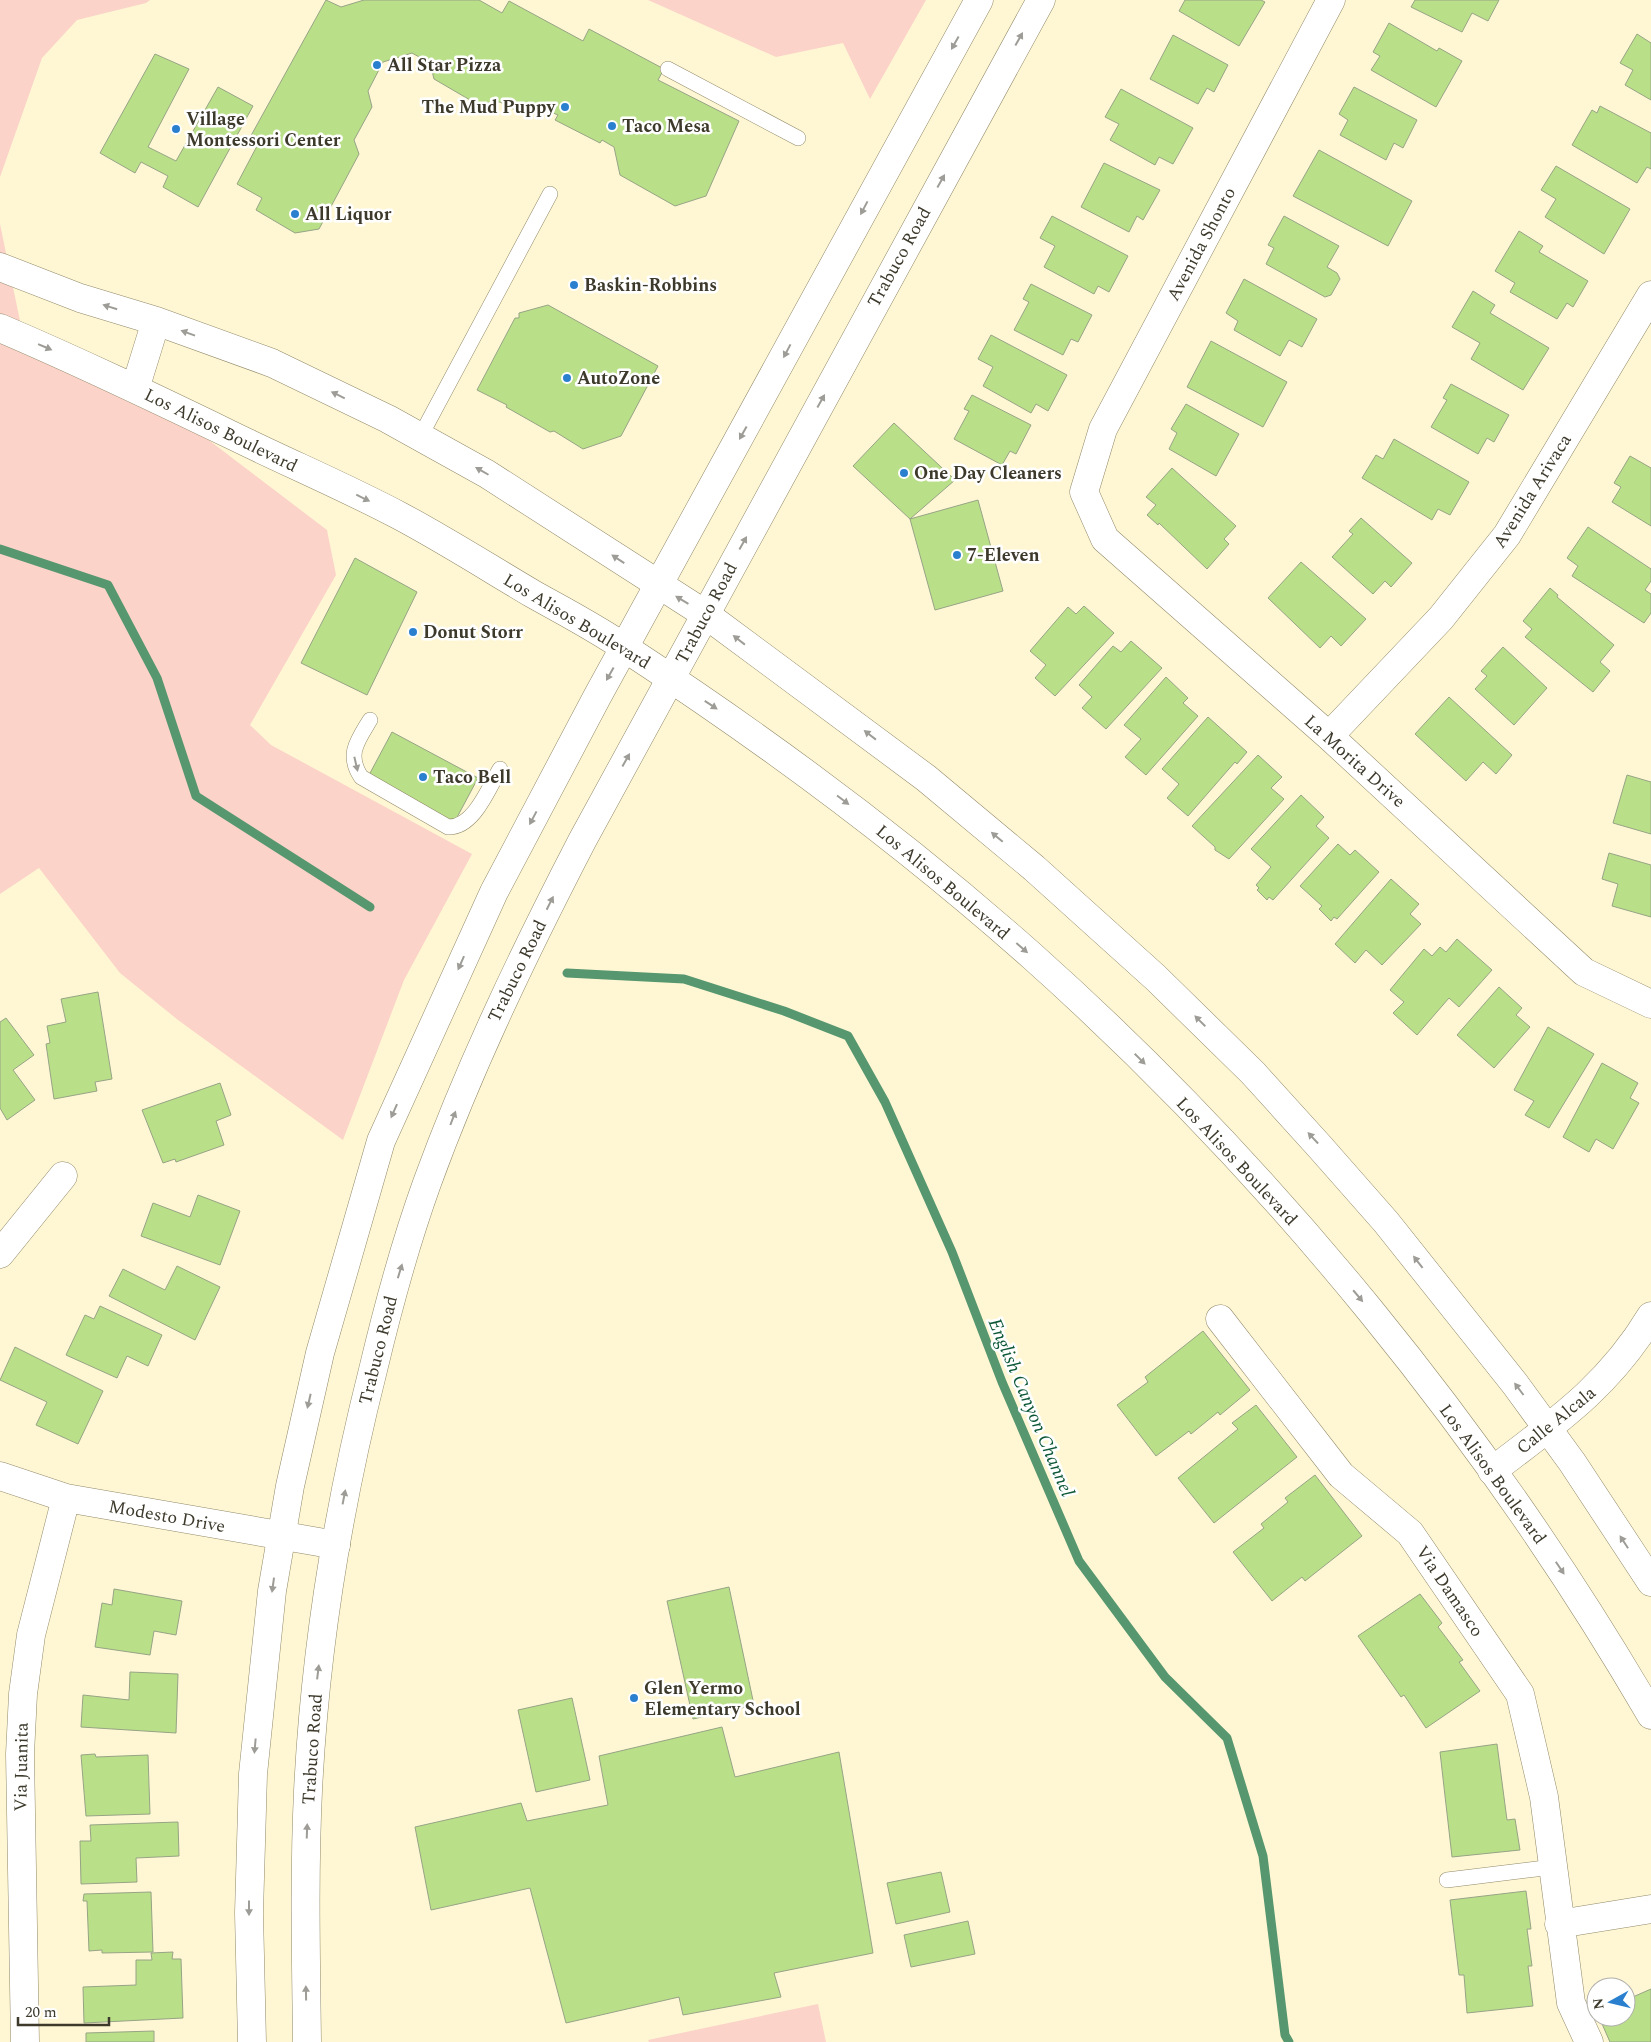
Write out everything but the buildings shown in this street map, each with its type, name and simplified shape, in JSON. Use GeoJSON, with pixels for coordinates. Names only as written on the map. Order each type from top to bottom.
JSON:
{"type":"FeatureCollection","features":[{"type":"Feature","properties":{"kind":"main road"},"geometry":{"type":"LineString","coordinates":[[252,2042],[249,1904],[253,1774],[260,1684],[280,1536],[320,1353],[381,1141],[494,892],[625,647],[979,0]]}},
{"type":"Feature","properties":{"kind":"main road","name":"Trabuco Road"},"geometry":{"type":"LineString","coordinates":[[307,2042],[305,1893],[308,1790],[315,1692],[326,1600],[362,1415],[389,1304],[430,1176],[488,1032],[519,962],[705,614],[1041,0]]}},
{"type":"Feature","properties":{"kind":"main road","name":"Avenida Shonto"},"geometry":{"type":"LineString","coordinates":[[1084,492],[1103,429],[1331,0]]}},
{"type":"Feature","properties":{"kind":"main road"},"geometry":{"type":"LineString","coordinates":[[0,266],[80,298],[156,321],[272,363],[420,437],[487,474],[705,614],[926,778],[1034,868],[1156,978],[1253,1074],[1386,1222],[1548,1428],[1651,1582]]}},
{"type":"Feature","properties":{"kind":"main road","name":"Avenida Arivaca"},"geometry":{"type":"LineString","coordinates":[[1329,736],[1441,618],[1508,536],[1651,295]]}},
{"type":"Feature","properties":{"kind":"main road"},"geometry":{"type":"LineString","coordinates":[[135,389],[156,321]]}},
{"type":"Feature","properties":{"kind":"main road","name":"Los Alisos Boulevard"},"geometry":{"type":"LineString","coordinates":[[0,328],[70,357],[399,515],[625,647],[797,766],[880,829],[1003,931],[1086,1006],[1204,1124],[1326,1259],[1412,1363],[1492,1470],[1590,1612],[1651,1714]]}},
{"type":"Feature","properties":{"kind":"main road","name":"La Morita Drive"},"geometry":{"type":"LineString","coordinates":[[1084,492],[1105,539],[1329,736],[1584,972],[1651,1004]]}},
{"type":"Feature","properties":{"kind":"main road"},"geometry":{"type":"LineString","coordinates":[[0,1254],[63,1176]]}},
{"type":"Feature","properties":{"kind":"main road","name":"Calle Alcala"},"geometry":{"type":"LineString","coordinates":[[1492,1470],[1582,1402],[1603,1381],[1639,1336],[1651,1316]]}},
{"type":"Feature","properties":{"kind":"main road","name":"Via Damasco"},"geometry":{"type":"LineString","coordinates":[[1220,1319],[1341,1475],[1410,1533],[1520,1694],[1544,1798],[1559,1924],[1571,2003],[1589,2042]]}},
{"type":"Feature","properties":{"kind":"main road","name":"Modesto Drive"},"geometry":{"type":"LineString","coordinates":[[0,1476],[66,1498],[336,1545]]}},
{"type":"Feature","properties":{"kind":"main road","name":"Via Juanita"},"geometry":{"type":"LineString","coordinates":[[25,2042],[20,1764],[23,1694],[31,1635],[66,1498]]}},
{"type":"Feature","properties":{"kind":"main road"},"geometry":{"type":"LineString","coordinates":[[1559,1924],[1651,1908]]}},
{"type":"Feature","properties":{"kind":"lane"},"geometry":{"type":"LineString","coordinates":[[668,69],[798,138]]}},
{"type":"Feature","properties":{"kind":"lane"},"geometry":{"type":"LineString","coordinates":[[420,437],[550,194]]}},
{"type":"Feature","properties":{"kind":"lane"},"geometry":{"type":"LineString","coordinates":[[370,720],[354,752],[354,766],[361,777],[448,827],[462,824],[472,815],[500,769]]}},
{"type":"Feature","properties":{"kind":"lane"},"geometry":{"type":"LineString","coordinates":[[1447,1880],[1553,1867]]}},
{"type":"Feature","properties":{"kind":"shaded area"},"geometry":{"type":"Polygon","coordinates":[[[0,0],[150,0],[146,3],[77,20],[42,58],[0,177],[0,0]]]}},
{"type":"Feature","properties":{"kind":"shaded area"},"geometry":{"type":"Polygon","coordinates":[[[648,0],[926,0],[870,99],[843,43],[776,57],[648,0]]]}},
{"type":"Feature","properties":{"kind":"shaded area"},"geometry":{"type":"Polygon","coordinates":[[[0,224],[20,321],[148,394],[327,530],[336,575],[250,725],[271,745],[472,854],[404,980],[343,1140],[178,1020],[120,973],[39,868],[0,894],[0,224]]]}},
{"type":"Feature","properties":{"kind":"shaded area"},"geometry":{"type":"Polygon","coordinates":[[[818,2004],[826,2042],[649,2042],[648,2040],[818,2004]]]}},
{"type":"Feature","properties":{"kind":"waterway","name":"English Canyon Channel"},"geometry":{"type":"LineString","coordinates":[[0,549],[108,585],[157,678],[196,796],[370,907]]}},
{"type":"Feature","properties":{"kind":"waterway","name":"English Canyon Channel"},"geometry":{"type":"LineString","coordinates":[[567,973],[684,979],[784,1011],[848,1036],[885,1102],[952,1252],[1002,1382],[1079,1561],[1165,1677],[1227,1738],[1263,1856],[1285,2035],[1289,2042]]}},
{"type":"Feature","properties":{"kind":"place","name":"All Star Pizza"},"geometry":{"type":"Point","coordinates":[377,65]}},
{"type":"Feature","properties":{"kind":"place","name":"The Mud Puppy"},"geometry":{"type":"Point","coordinates":[565,107]}},
{"type":"Feature","properties":{"kind":"place","name":"Taco Mesa"},"geometry":{"type":"Point","coordinates":[612,126]}},
{"type":"Feature","properties":{"kind":"place","name":"Village Montessori Center"},"geometry":{"type":"Point","coordinates":[176,129]}},
{"type":"Feature","properties":{"kind":"place","name":"All Liquor"},"geometry":{"type":"Point","coordinates":[295,214]}},
{"type":"Feature","properties":{"kind":"place","name":"Baskin-Robbins"},"geometry":{"type":"Point","coordinates":[574,285]}},
{"type":"Feature","properties":{"kind":"place","name":"AutoZone"},"geometry":{"type":"Point","coordinates":[567,378]}},
{"type":"Feature","properties":{"kind":"place","name":"One Day Cleaners"},"geometry":{"type":"Point","coordinates":[904,473]}},
{"type":"Feature","properties":{"kind":"place","name":"7-Eleven"},"geometry":{"type":"Point","coordinates":[957,555]}},
{"type":"Feature","properties":{"kind":"place","name":"Donut Storr"},"geometry":{"type":"Point","coordinates":[413,632]}},
{"type":"Feature","properties":{"kind":"place","name":"Taco Bell"},"geometry":{"type":"Point","coordinates":[423,777]}},
{"type":"Feature","properties":{"kind":"place","name":"Glen Yermo Elementary School"},"geometry":{"type":"Point","coordinates":[634,1698]}}]}
